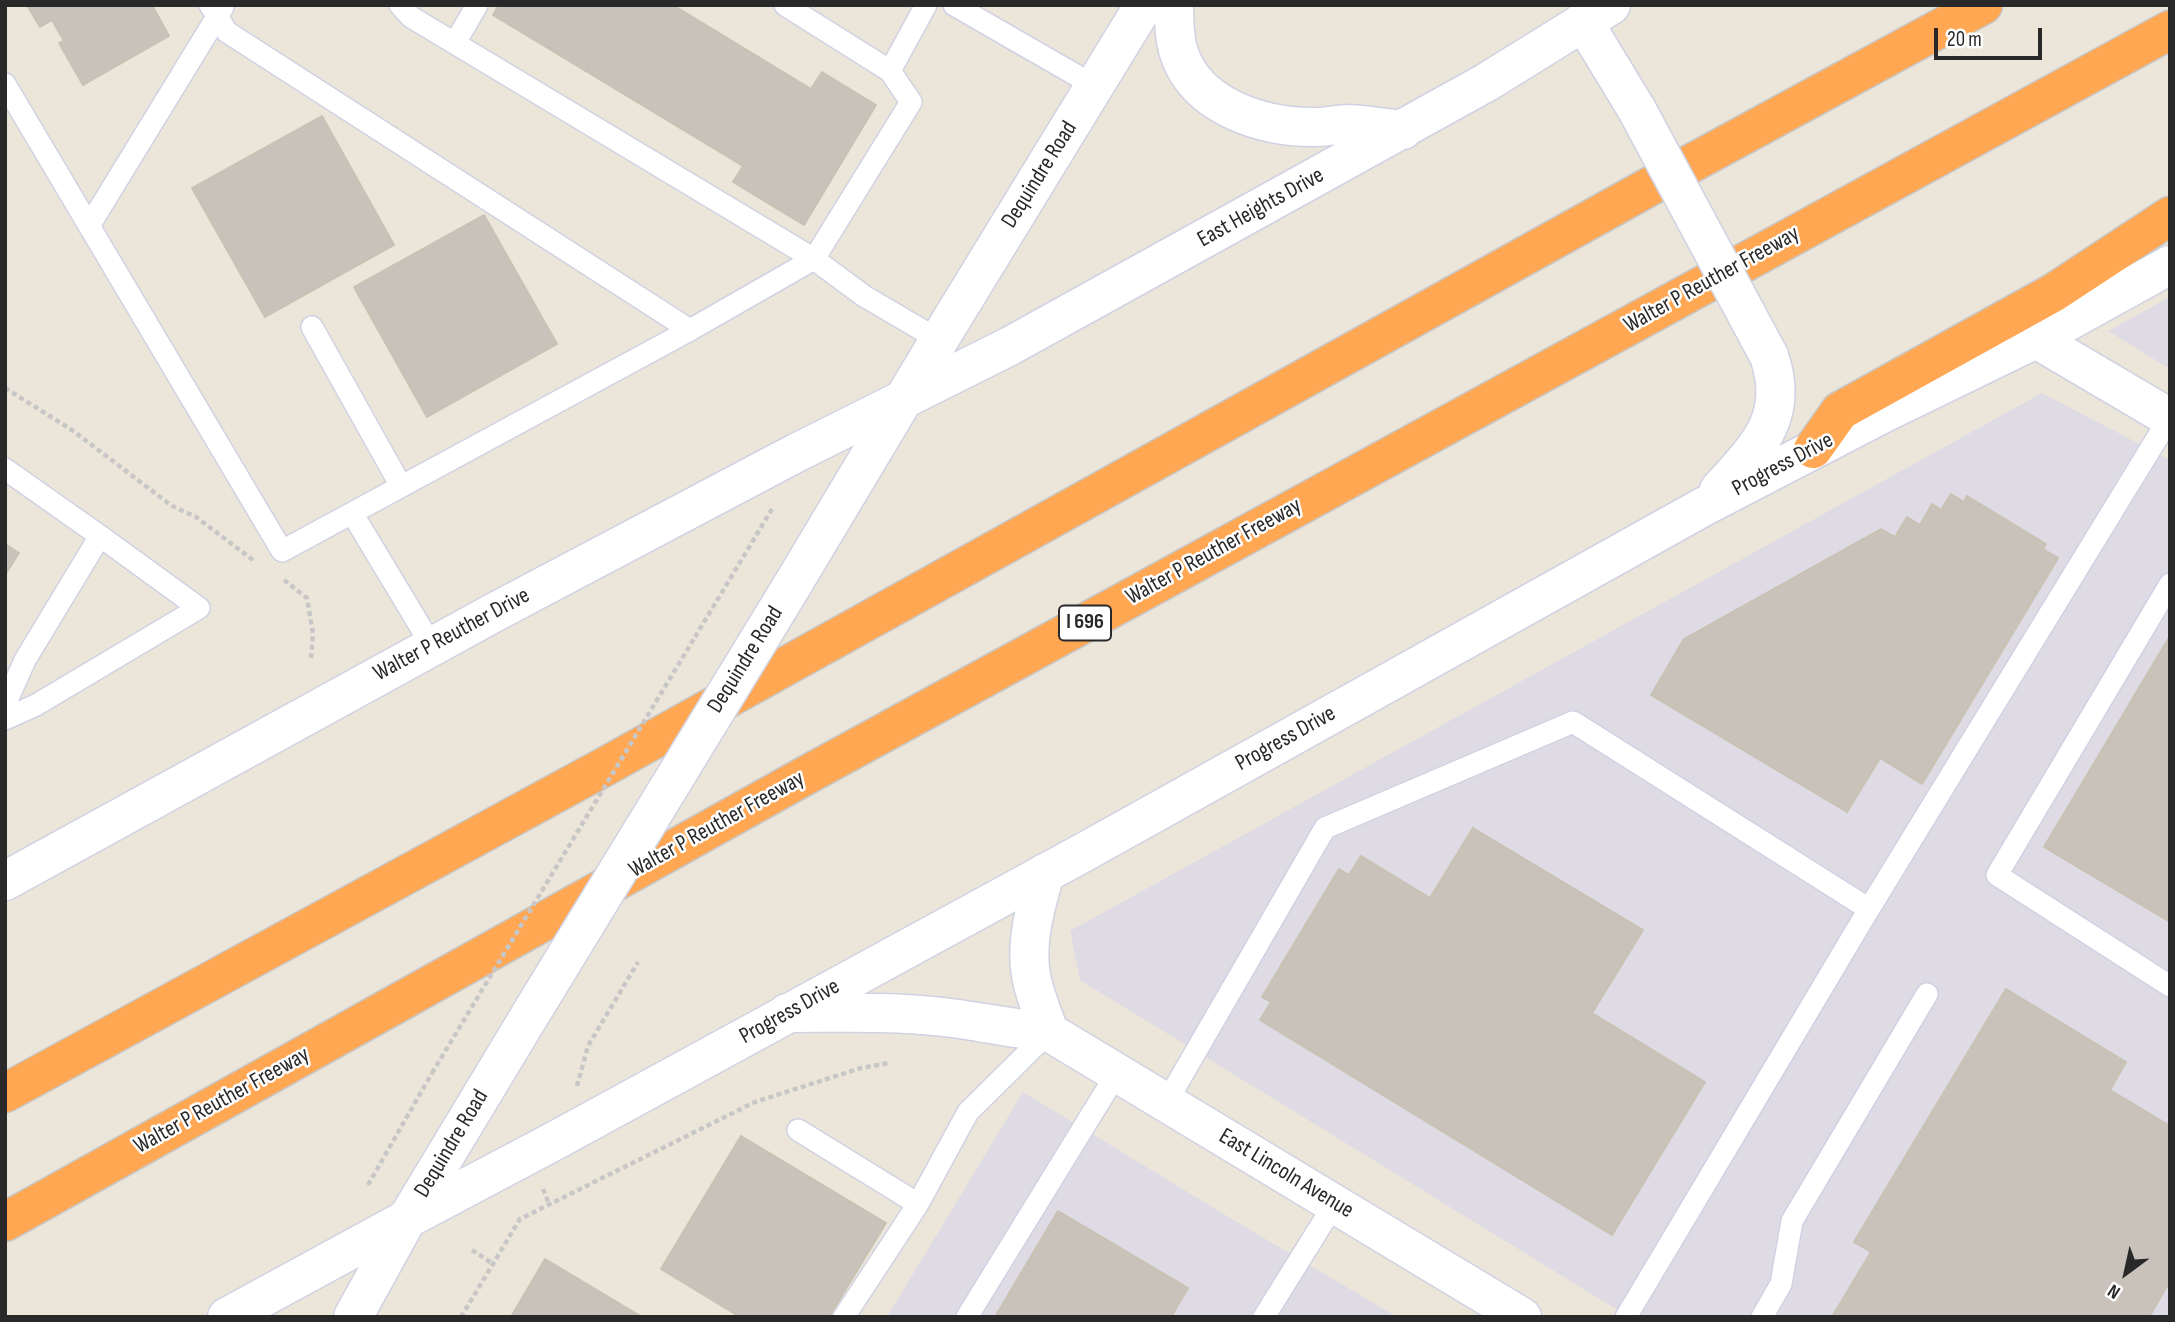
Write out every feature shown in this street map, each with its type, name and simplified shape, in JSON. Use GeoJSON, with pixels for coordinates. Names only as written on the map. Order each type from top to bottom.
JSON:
{"type":"FeatureCollection","features":[{"type":"Feature","properties":{"kind":"highway"},"geometry":{"type":"LineString","coordinates":[[5,1093],[606,766],[1682,168],[1983,5]]}},
{"type":"Feature","properties":{"kind":"highway","name":"Walter P Reuther Freeway"},"geometry":{"type":"LineString","coordinates":[[5,1222],[803,777],[2170,30]]}},
{"type":"Feature","properties":{"kind":"highway"},"geometry":{"type":"LineString","coordinates":[[1813,449],[1840,411],[2053,293],[2170,216]]}},
{"type":"Feature","properties":{"kind":"main road","name":"Dequindre Road"},"geometry":{"type":"LineString","coordinates":[[353,1317],[407,1219],[1144,5]]}},
{"type":"Feature","properties":{"kind":"main road"},"geometry":{"type":"LineString","coordinates":[[1174,5],[1179,54],[1189,74],[1203,91],[1221,103],[1265,121],[1291,125],[1317,127],[1347,124],[1403,130]]}},
{"type":"Feature","properties":{"kind":"main road"},"geometry":{"type":"LineString","coordinates":[[1597,13],[1636,110],[1769,356],[1775,374],[1777,392],[1767,429],[1753,451],[1703,507]]}},
{"type":"Feature","properties":{"kind":"main road","name":"East Heights Drive"},"geometry":{"type":"LineString","coordinates":[[905,399],[1010,346],[1403,130],[1488,82],[1597,13]]}},
{"type":"Feature","properties":{"kind":"main road","name":"Progress Drive"},"geometry":{"type":"LineString","coordinates":[[407,1219],[1088,850],[1703,507],[1813,449],[2036,339],[2170,265]]}},
{"type":"Feature","properties":{"kind":"main road"},"geometry":{"type":"LineString","coordinates":[[2036,339],[2170,417]]}},
{"type":"Feature","properties":{"kind":"main road","name":"Walter P Reuther Drive"},"geometry":{"type":"LineString","coordinates":[[5,881],[432,646],[796,453],[905,399]]}},
{"type":"Feature","properties":{"kind":"main road"},"geometry":{"type":"LineString","coordinates":[[1045,873],[1034,913],[1030,949],[1031,975],[1049,1032]]}},
{"type":"Feature","properties":{"kind":"main road","name":"East Lincoln Avenue"},"geometry":{"type":"LineString","coordinates":[[787,1013],[912,1014],[981,1022],[1009,1029],[1049,1032],[1522,1317]]}},
{"type":"Feature","properties":{"kind":"main road"},"geometry":{"type":"LineString","coordinates":[[227,1317],[407,1219]]}},
{"type":"Feature","properties":{"kind":"lane"},"geometry":{"type":"LineString","coordinates":[[400,5],[411,18],[814,260],[864,296],[939,340]]}},
{"type":"Feature","properties":{"kind":"lane"},"geometry":{"type":"LineString","coordinates":[[455,43],[477,5]]}},
{"type":"Feature","properties":{"kind":"lane"},"geometry":{"type":"LineString","coordinates":[[5,84],[282,551],[814,260],[911,102],[890,71],[785,5]]}},
{"type":"Feature","properties":{"kind":"lane"},"geometry":{"type":"LineString","coordinates":[[890,71],[926,5]]}},
{"type":"Feature","properties":{"kind":"lane"},"geometry":{"type":"LineString","coordinates":[[954,5],[1095,86]]}},
{"type":"Feature","properties":{"kind":"lane"},"geometry":{"type":"LineString","coordinates":[[89,226],[217,9]]}},
{"type":"Feature","properties":{"kind":"lane"},"geometry":{"type":"LineString","coordinates":[[217,9],[227,32],[690,330]]}},
{"type":"Feature","properties":{"kind":"lane"},"geometry":{"type":"LineString","coordinates":[[312,327],[401,486]]}},
{"type":"Feature","properties":{"kind":"lane"},"geometry":{"type":"LineString","coordinates":[[1626,1317],[1869,909],[2170,417]]}},
{"type":"Feature","properties":{"kind":"lane"},"geometry":{"type":"LineString","coordinates":[[5,469],[199,608],[36,705],[5,719]]}},
{"type":"Feature","properties":{"kind":"lane"},"geometry":{"type":"LineString","coordinates":[[352,513],[432,646]]}},
{"type":"Feature","properties":{"kind":"lane"},"geometry":{"type":"LineString","coordinates":[[5,705],[25,660],[100,536]]}},
{"type":"Feature","properties":{"kind":"lane"},"geometry":{"type":"LineString","coordinates":[[2170,584],[1997,875],[2170,986]]}},
{"type":"Feature","properties":{"kind":"lane"},"geometry":{"type":"LineString","coordinates":[[1166,1103],[1325,828],[1573,723],[1869,909]]}},
{"type":"Feature","properties":{"kind":"lane"},"geometry":{"type":"LineString","coordinates":[[1762,1317],[1781,1284],[1792,1221],[1927,994]]}},
{"type":"Feature","properties":{"kind":"lane"},"geometry":{"type":"LineString","coordinates":[[844,1317],[918,1203],[968,1112],[1049,1032]]}},
{"type":"Feature","properties":{"kind":"lane"},"geometry":{"type":"LineString","coordinates":[[967,1317],[1117,1073]]}},
{"type":"Feature","properties":{"kind":"lane"},"geometry":{"type":"LineString","coordinates":[[798,1130],[918,1203]]}},
{"type":"Feature","properties":{"kind":"lane"},"geometry":{"type":"LineString","coordinates":[[1264,1317],[1335,1203]]}},
{"type":"Feature","properties":{"kind":"path"},"geometry":{"type":"LineString","coordinates":[[5,388],[72,430],[172,506],[196,517],[258,563]]}},
{"type":"Feature","properties":{"kind":"path"},"geometry":{"type":"LineString","coordinates":[[368,1185],[432,1073],[778,499]]}},
{"type":"Feature","properties":{"kind":"path"},"geometry":{"type":"LineString","coordinates":[[281,578],[307,598],[313,635],[310,658]]}},
{"type":"Feature","properties":{"kind":"path"},"geometry":{"type":"LineString","coordinates":[[574,1097],[588,1046],[638,962]]}},
{"type":"Feature","properties":{"kind":"path"},"geometry":{"type":"LineString","coordinates":[[461,1317],[520,1219],[755,1102],[861,1068],[889,1063]]}},
{"type":"Feature","properties":{"kind":"path"},"geometry":{"type":"LineString","coordinates":[[542,1186],[549,1204]]}},
{"type":"Feature","properties":{"kind":"path"},"geometry":{"type":"LineString","coordinates":[[472,1250],[493,1264]]}},
{"type":"Feature","properties":{"kind":"shaded area"},"geometry":{"type":"Polygon","coordinates":[[[2170,297],[2170,369],[2108,331],[2170,297]]]}},
{"type":"Feature","properties":{"kind":"shaded area"},"geometry":{"type":"Polygon","coordinates":[[[2042,393],[2170,460],[2170,1317],[1629,1317],[1080,980],[1070,931],[2042,393]]]}},
{"type":"Feature","properties":{"kind":"shaded area"},"geometry":{"type":"Polygon","coordinates":[[[1023,1092],[1237,1222],[1397,1317],[887,1317],[1023,1092]]]}},
{"type":"Feature","properties":{"kind":"building"},"geometry":{"type":"Polygon","coordinates":[[[27,5],[152,5],[169,36],[83,85],[59,43],[64,41],[52,20],[40,27],[27,5]]]}},
{"type":"Feature","properties":{"kind":"building"},"geometry":{"type":"Polygon","coordinates":[[[499,5],[673,5],[811,89],[822,72],[876,105],[804,225],[733,182],[743,166],[493,15],[499,5]]]}},
{"type":"Feature","properties":{"kind":"building"},"geometry":{"type":"Polygon","coordinates":[[[322,116],[394,245],[265,317],[192,188],[322,116]]]}},
{"type":"Feature","properties":{"kind":"building"},"geometry":{"type":"Polygon","coordinates":[[[484,215],[557,344],[427,417],[354,287],[484,215]]]}},
{"type":"Feature","properties":{"kind":"building"},"geometry":{"type":"Polygon","coordinates":[[[1951,494],[1964,502],[1967,496],[2046,544],[2043,549],[2058,558],[1922,784],[1880,758],[1847,812],[1651,695],[1684,639],[1881,529],[1895,537],[1907,517],[1920,525],[1932,504],[1941,510],[1951,494]]]}},
{"type":"Feature","properties":{"kind":"building"},"geometry":{"type":"Polygon","coordinates":[[[5,544],[19,553],[5,575],[5,544]]]}},
{"type":"Feature","properties":{"kind":"building"},"geometry":{"type":"Polygon","coordinates":[[[2170,636],[2170,922],[2044,847],[2170,636]]]}},
{"type":"Feature","properties":{"kind":"building"},"geometry":{"type":"Polygon","coordinates":[[[1473,828],[1643,930],[1592,1013],[1705,1082],[1612,1235],[1260,1020],[1271,1002],[1262,997],[1339,869],[1349,875],[1361,856],[1430,898],[1473,828]]]}},
{"type":"Feature","properties":{"kind":"building"},"geometry":{"type":"Polygon","coordinates":[[[2006,989],[2126,1062],[2110,1090],[2170,1126],[2170,1281],[2149,1317],[1832,1317],[1871,1252],[1854,1242],[2006,989]]]}},
{"type":"Feature","properties":{"kind":"building"},"geometry":{"type":"Polygon","coordinates":[[[741,1136],[886,1223],[829,1317],[740,1317],[661,1269],[741,1136]]]}},
{"type":"Feature","properties":{"kind":"building"},"geometry":{"type":"Polygon","coordinates":[[[1058,1211],[1188,1288],[1171,1317],[995,1317],[1058,1211]]]}},
{"type":"Feature","properties":{"kind":"building"},"geometry":{"type":"Polygon","coordinates":[[[545,1259],[642,1317],[511,1317],[545,1259]]]}}]}
